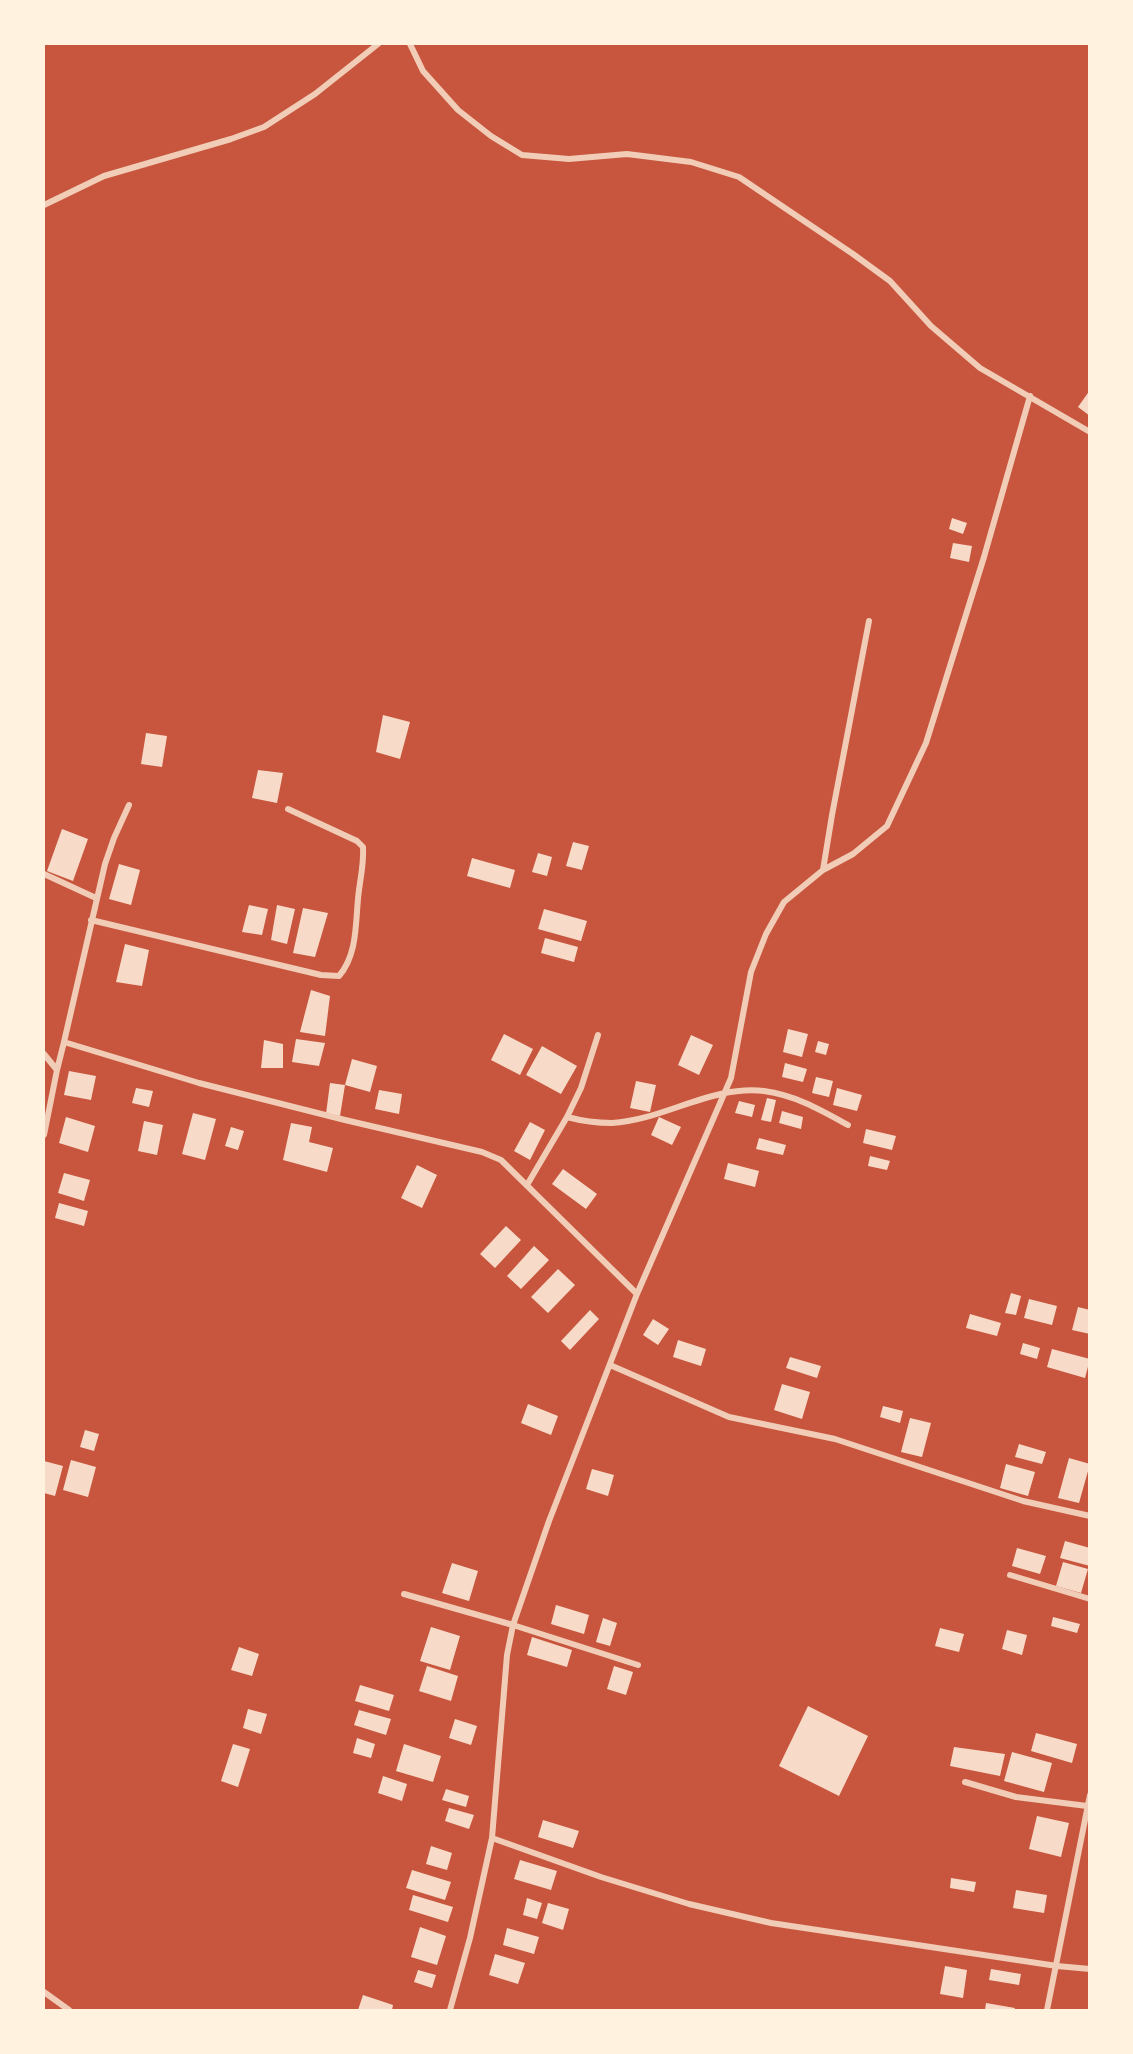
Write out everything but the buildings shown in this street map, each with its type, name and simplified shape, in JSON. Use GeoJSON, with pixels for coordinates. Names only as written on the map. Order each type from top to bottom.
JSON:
{"type":"FeatureCollection","features":[{"type":"Feature","properties":{"kind":"street"},"geometry":{"type":"LineString","coordinates":[[44,206],[104,176],[231,139],[264,127],[315,94],[378,44]]}},
{"type":"Feature","properties":{"kind":"street"},"geometry":{"type":"LineString","coordinates":[[410,44],[423,71],[458,110],[491,136],[522,155],[569,159],[627,154],[692,162],[739,177],[890,281],[931,326],[980,368],[1089,432]]}},
{"type":"Feature","properties":{"kind":"street"},"geometry":{"type":"LineString","coordinates":[[450,2010],[470,1938],[492,1838],[507,1655],[513,1624],[583,1429],[636,1294],[731,1078],[751,972],[766,934],[784,902],[824,870],[853,854],[887,826],[915,768],[937,711],[1030,396]]}},
{"type":"Feature","properties":{"kind":"street"},"geometry":{"type":"LineString","coordinates":[[824,870],[832,815],[869,621]]}},
{"type":"Feature","properties":{"kind":"street"},"geometry":{"type":"LineString","coordinates":[[44,1135],[96,898],[114,838],[129,805]]}},
{"type":"Feature","properties":{"kind":"street"},"geometry":{"type":"LineString","coordinates":[[91,920],[321,975],[339,976],[346,969],[351,956],[358,909],[363,847],[357,841],[288,809]]}},
{"type":"Feature","properties":{"kind":"street"},"geometry":{"type":"LineString","coordinates":[[44,874],[96,898]]}},
{"type":"Feature","properties":{"kind":"street"},"geometry":{"type":"LineString","coordinates":[[527,1185],[567,1117],[581,1088],[598,1035]]}},
{"type":"Feature","properties":{"kind":"street"},"geometry":{"type":"LineString","coordinates":[[64,1042],[200,1083],[482,1152],[501,1160],[636,1294]]}},
{"type":"Feature","properties":{"kind":"street"},"geometry":{"type":"LineString","coordinates":[[44,1054],[57,1070]]}},
{"type":"Feature","properties":{"kind":"street"},"geometry":{"type":"LineString","coordinates":[[567,1117],[590,1122],[614,1123],[646,1116],[725,1092],[762,1091],[809,1103],[848,1125]]}},
{"type":"Feature","properties":{"kind":"street"},"geometry":{"type":"LineString","coordinates":[[610,1365],[729,1416],[835,1439],[1023,1501],[1089,1516]]}},
{"type":"Feature","properties":{"kind":"street"},"geometry":{"type":"LineString","coordinates":[[1010,1575],[1089,1599]]}},
{"type":"Feature","properties":{"kind":"street"},"geometry":{"type":"LineString","coordinates":[[404,1594],[513,1624],[638,1665]]}},
{"type":"Feature","properties":{"kind":"street"},"geometry":{"type":"LineString","coordinates":[[965,1782],[1016,1797],[1087,1806]]}},
{"type":"Feature","properties":{"kind":"street"},"geometry":{"type":"LineString","coordinates":[[1047,2010],[1089,1796]]}},
{"type":"Feature","properties":{"kind":"street"},"geometry":{"type":"LineString","coordinates":[[1082,1832],[1089,1834]]}},
{"type":"Feature","properties":{"kind":"street"},"geometry":{"type":"LineString","coordinates":[[492,1838],[601,1877],[699,1907],[771,1923],[1089,1969]]}},
{"type":"Feature","properties":{"kind":"street"},"geometry":{"type":"LineString","coordinates":[[44,1992],[69,2010]]}}]}
